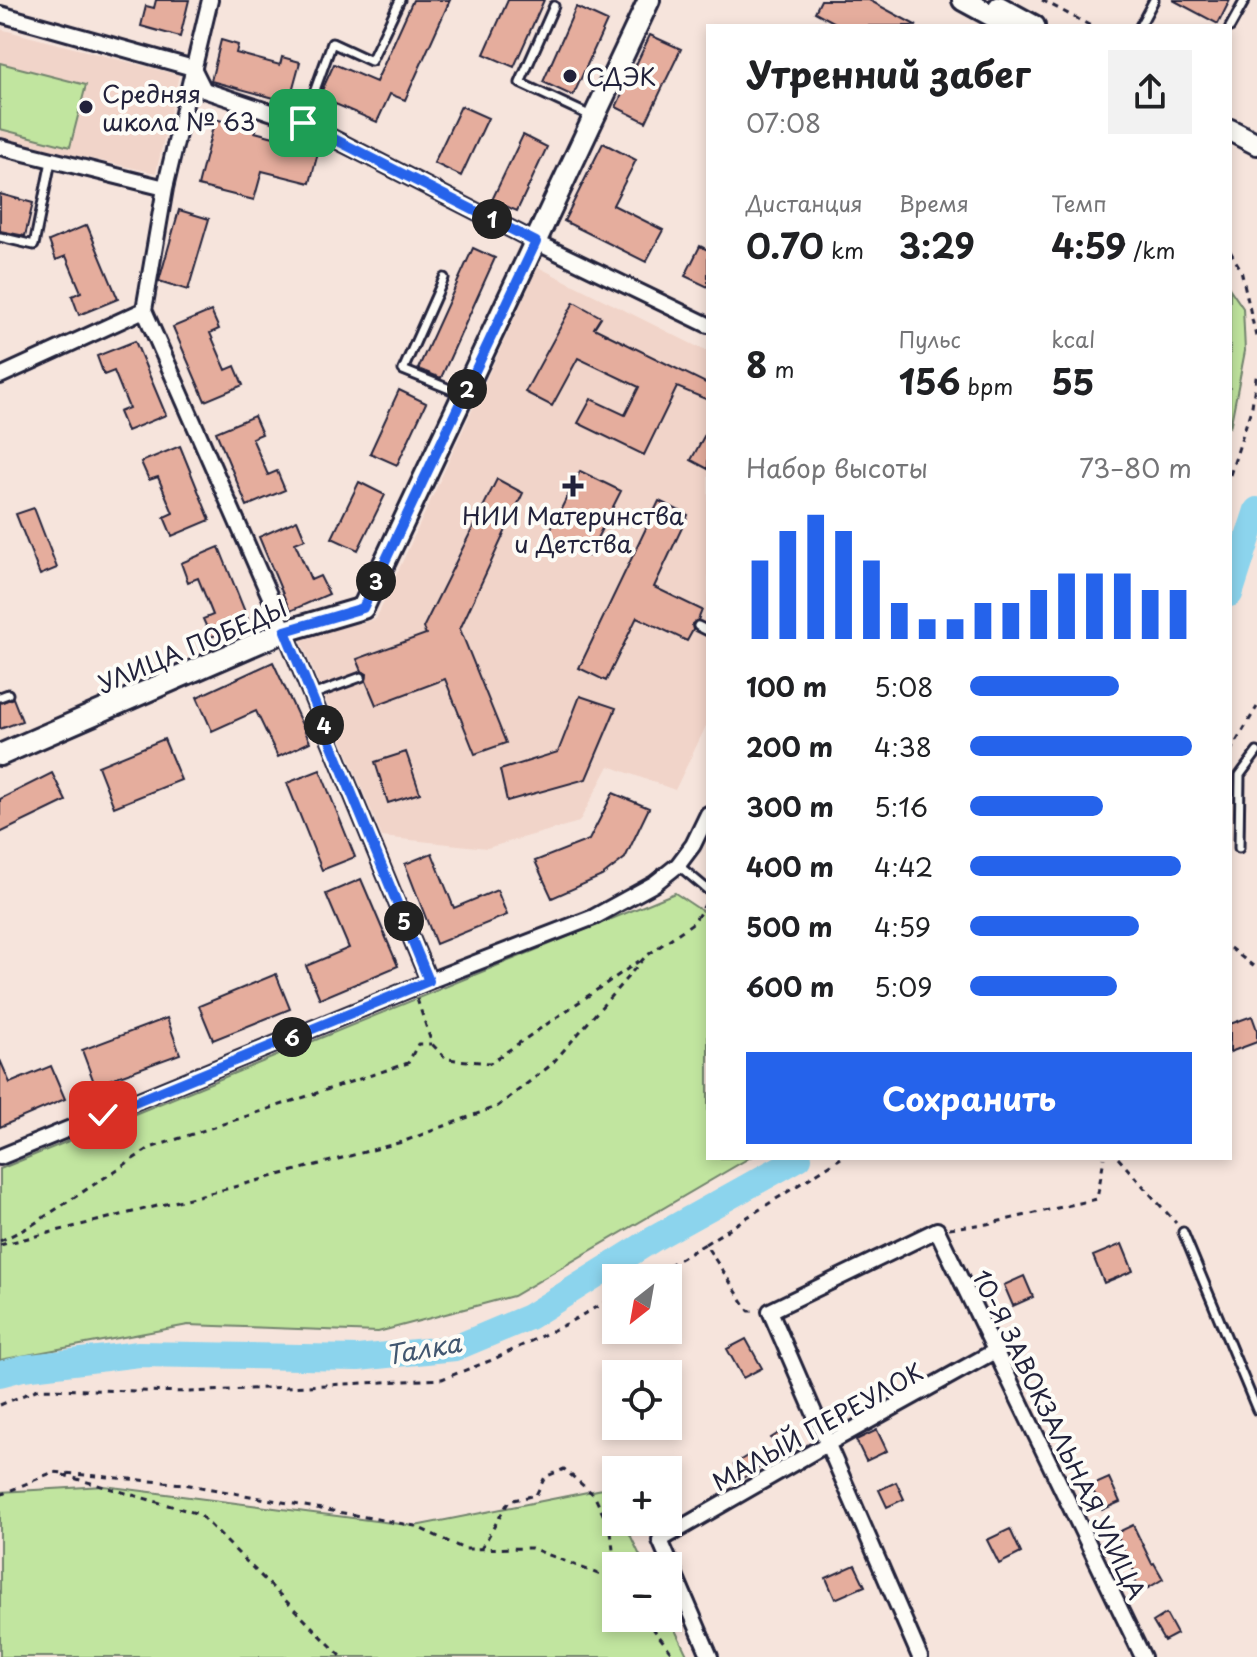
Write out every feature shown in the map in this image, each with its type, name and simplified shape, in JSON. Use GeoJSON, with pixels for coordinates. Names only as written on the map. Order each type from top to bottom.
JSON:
{"type":"FeatureCollection","features":[{"type":"Feature","properties":{"kind":"street"},"geometry":{"type":"LineString","coordinates":[[210,0],[165,188],[144,310],[285,631],[429,981]]}},
{"type":"Feature","properties":{"kind":"street","name":"УЛИЦА ПОБЕДЫ"},"geometry":{"type":"LineString","coordinates":[[0,755],[285,631],[363,608],[649,0]]}},
{"type":"Feature","properties":{"kind":"street"},"geometry":{"type":"LineString","coordinates":[[963,0],[1007,24]]}},
{"type":"Feature","properties":{"kind":"street"},"geometry":{"type":"LineString","coordinates":[[987,0],[1030,24]]}},
{"type":"Feature","properties":{"kind":"street"},"geometry":{"type":"LineString","coordinates":[[0,14],[193,68],[204,90],[303,123],[536,242],[706,324]]}},
{"type":"Feature","properties":{"kind":"street"},"geometry":{"type":"LineString","coordinates":[[1232,131],[1257,144]]}},
{"type":"Feature","properties":{"kind":"street"},"geometry":{"type":"LineString","coordinates":[[1232,146],[1257,159]]}},
{"type":"Feature","properties":{"kind":"street"},"geometry":{"type":"LineString","coordinates":[[0,147],[165,188]]}},
{"type":"Feature","properties":{"kind":"street"},"geometry":{"type":"LineString","coordinates":[[0,376],[144,310]]}},
{"type":"Feature","properties":{"kind":"street"},"geometry":{"type":"LineString","coordinates":[[0,1157],[413,987],[594,917],[654,884],[678,865],[693,845],[706,818]]}},
{"type":"Feature","properties":{"kind":"street"},"geometry":{"type":"LineString","coordinates":[[920,1657],[770,1311],[937,1230]]}},
{"type":"Feature","properties":{"kind":"street","name":"10-Я ЗАВОКЗАЛЬНАЯ УЛИЦА"},"geometry":{"type":"LineString","coordinates":[[937,1230],[1143,1657]]}},
{"type":"Feature","properties":{"kind":"street","name":"МАЛЫЙ ПЕРЕУЛОК"},"geometry":{"type":"LineString","coordinates":[[710,1657],[660,1540],[995,1351]]}},
{"type":"Feature","properties":{"kind":"lane"},"geometry":{"type":"LineString","coordinates":[[303,123],[332,43],[371,61],[400,0]]}},
{"type":"Feature","properties":{"kind":"lane"},"geometry":{"type":"LineString","coordinates":[[1141,24],[1154,0]]}},
{"type":"Feature","properties":{"kind":"lane"},"geometry":{"type":"LineString","coordinates":[[1232,24],[1245,0]]}},
{"type":"Feature","properties":{"kind":"lane"},"geometry":{"type":"LineString","coordinates":[[554,6],[520,83],[594,117]]}},
{"type":"Feature","properties":{"kind":"lane"},"geometry":{"type":"LineString","coordinates":[[0,237],[34,245],[51,161]]}},
{"type":"Feature","properties":{"kind":"lane"},"geometry":{"type":"LineString","coordinates":[[444,278],[403,370],[464,395]]}},
{"type":"Feature","properties":{"kind":"lane"},"geometry":{"type":"LineString","coordinates":[[698,626],[706,630]]}},
{"type":"Feature","properties":{"kind":"lane"},"geometry":{"type":"LineString","coordinates":[[312,695],[361,677]]}},
{"type":"Feature","properties":{"kind":"lane"},"geometry":{"type":"LineString","coordinates":[[1239,848],[1240,775],[1257,752]]}},
{"type":"Feature","properties":{"kind":"lane"},"geometry":{"type":"LineString","coordinates":[[678,865],[706,888]]}},
{"type":"Feature","properties":{"kind":"lane"},"geometry":{"type":"LineString","coordinates":[[1183,1232],[1257,1410]]}},
{"type":"Feature","properties":{"kind":"path"},"geometry":{"type":"LineString","coordinates":[[1042,0],[1087,24]]}},
{"type":"Feature","properties":{"kind":"path"},"geometry":{"type":"LineString","coordinates":[[1232,254],[1241,270],[1257,341]]}},
{"type":"Feature","properties":{"kind":"path"},"geometry":{"type":"LineString","coordinates":[[1232,469],[1252,406],[1257,371]]}},
{"type":"Feature","properties":{"kind":"path"},"geometry":{"type":"LineString","coordinates":[[1232,749],[1257,707]]}},
{"type":"Feature","properties":{"kind":"path"},"geometry":{"type":"LineString","coordinates":[[413,987],[432,1044],[446,1059],[490,1063],[694,922],[706,903]]}},
{"type":"Feature","properties":{"kind":"path"},"geometry":{"type":"LineString","coordinates":[[1232,950],[1257,969]]}},
{"type":"Feature","properties":{"kind":"path"},"geometry":{"type":"LineString","coordinates":[[0,1243],[216,1192],[402,1142],[498,1106],[551,1065],[645,957]]}},
{"type":"Feature","properties":{"kind":"path"},"geometry":{"type":"LineString","coordinates":[[0,1243],[150,1148],[408,1063],[418,1044],[432,1044]]}},
{"type":"Feature","properties":{"kind":"path"},"geometry":{"type":"LineString","coordinates":[[671,1264],[838,1160]]}},
{"type":"Feature","properties":{"kind":"path"},"geometry":{"type":"LineString","coordinates":[[937,1230],[987,1224],[1097,1199],[1104,1160]]}},
{"type":"Feature","properties":{"kind":"path"},"geometry":{"type":"LineString","coordinates":[[1120,1160],[1183,1232]]}},
{"type":"Feature","properties":{"kind":"path"},"geometry":{"type":"LineString","coordinates":[[705,1244],[749,1311],[770,1311]]}},
{"type":"Feature","properties":{"kind":"path"},"geometry":{"type":"LineString","coordinates":[[0,1405],[38,1389],[190,1392],[442,1379],[492,1360],[602,1304]]}},
{"type":"Feature","properties":{"kind":"path"},"geometry":{"type":"LineString","coordinates":[[481,1549],[509,1501],[536,1495],[545,1477],[564,1469],[594,1495],[611,1531],[613,1552]]}},
{"type":"Feature","properties":{"kind":"path"},"geometry":{"type":"LineString","coordinates":[[0,1495],[53,1472],[184,1484],[415,1526],[464,1549],[531,1548],[602,1575]]}},
{"type":"Feature","properties":{"kind":"path"},"geometry":{"type":"LineString","coordinates":[[53,1472],[199,1514],[342,1657]]}},
{"type":"Feature","properties":{"kind":"path"},"geometry":{"type":"LineString","coordinates":[[656,1632],[675,1657]]}},
{"type":"Feature","properties":{"kind":"shaded area","name":"Средняя школа № 63"},"geometry":{"type":"Polygon","coordinates":[[[0,29],[179,75],[156,173],[0,139],[0,29]]]}},
{"type":"Feature","properties":{"kind":"shaded area","name":"НИИ Материнства и Детства"},"geometry":{"type":"Polygon","coordinates":[[[538,267],[706,351],[706,726],[675,790],[609,766],[579,822],[487,848],[382,837],[300,638],[376,619],[538,267]]]}},
{"type":"Feature","properties":{"kind":"green space"},"geometry":{"type":"Polygon","coordinates":[[[0,63],[86,85],[70,147],[0,129],[0,63]]]}},
{"type":"Feature","properties":{"kind":"green space"},"geometry":{"type":"Polygon","coordinates":[[[1232,292],[1243,308],[1245,351],[1232,418],[1232,292]]]}},
{"type":"Feature","properties":{"kind":"green space"},"geometry":{"type":"Polygon","coordinates":[[[675,893],[706,914],[706,1160],[746,1160],[513,1296],[378,1332],[188,1325],[0,1360],[0,1169],[675,893]]]}},
{"type":"Feature","properties":{"kind":"green space"},"geometry":{"type":"Polygon","coordinates":[[[104,1486],[415,1526],[602,1489],[602,1536],[631,1536],[638,1552],[602,1552],[602,1632],[676,1632],[688,1657],[0,1657],[0,1492],[104,1486]]]}},
{"type":"Feature","properties":{"kind":"building"},"geometry":{"type":"Polygon","coordinates":[[[156,0],[189,0],[180,37],[141,26],[146,6],[154,8],[156,0]]]}},
{"type":"Feature","properties":{"kind":"building"},"geometry":{"type":"Polygon","coordinates":[[[413,0],[450,0],[405,100],[390,94],[377,122],[319,97],[334,64],[376,82],[413,0]]]}},
{"type":"Feature","properties":{"kind":"building"},"geometry":{"type":"Polygon","coordinates":[[[508,0],[544,0],[514,67],[484,54],[508,0]]]}},
{"type":"Feature","properties":{"kind":"building"},"geometry":{"type":"Polygon","coordinates":[[[821,0],[869,0],[913,24],[837,24],[815,12],[821,0]]]}},
{"type":"Feature","properties":{"kind":"building"},"geometry":{"type":"Polygon","coordinates":[[[1173,0],[1230,0],[1218,24],[1173,0]]]}},
{"type":"Feature","properties":{"kind":"building"},"geometry":{"type":"Polygon","coordinates":[[[576,7],[607,21],[573,96],[543,82],[576,7]]]}},
{"type":"Feature","properties":{"kind":"building"},"geometry":{"type":"Polygon","coordinates":[[[650,35],[681,49],[646,122],[616,107],[650,35]]]}},
{"type":"Feature","properties":{"kind":"building"},"geometry":{"type":"Polygon","coordinates":[[[221,40],[238,45],[236,53],[280,65],[282,57],[300,62],[289,102],[211,81],[221,40]]]}},
{"type":"Feature","properties":{"kind":"building"},"geometry":{"type":"Polygon","coordinates":[[[461,106],[488,118],[461,176],[434,163],[461,106]]]}},
{"type":"Feature","properties":{"kind":"building"},"geometry":{"type":"Polygon","coordinates":[[[215,119],[319,149],[310,183],[262,171],[254,200],[198,186],[215,119]]]}},
{"type":"Feature","properties":{"kind":"building"},"geometry":{"type":"Polygon","coordinates":[[[523,135],[547,147],[517,211],[492,200],[523,135]]]}},
{"type":"Feature","properties":{"kind":"building"},"geometry":{"type":"Polygon","coordinates":[[[603,143],[636,160],[613,205],[663,230],[646,262],[564,221],[603,143]]]}},
{"type":"Feature","properties":{"kind":"building"},"geometry":{"type":"Polygon","coordinates":[[[0,194],[33,203],[25,236],[0,231],[0,194]]]}},
{"type":"Feature","properties":{"kind":"building"},"geometry":{"type":"Polygon","coordinates":[[[179,210],[209,219],[188,290],[159,281],[179,210]]]}},
{"type":"Feature","properties":{"kind":"building"},"geometry":{"type":"Polygon","coordinates":[[[87,225],[118,299],[79,315],[72,296],[81,292],[66,256],[56,260],[49,241],[87,225]]]}},
{"type":"Feature","properties":{"kind":"building"},"geometry":{"type":"Polygon","coordinates":[[[700,246],[706,249],[706,286],[685,276],[700,246]]]}},
{"type":"Feature","properties":{"kind":"building"},"geometry":{"type":"Polygon","coordinates":[[[473,248],[495,258],[441,378],[418,369],[473,248]]]}},
{"type":"Feature","properties":{"kind":"building"},"geometry":{"type":"Polygon","coordinates":[[[574,302],[601,317],[594,328],[706,383],[706,399],[677,387],[644,455],[578,423],[591,399],[625,415],[639,387],[578,358],[552,406],[525,392],[574,302]]]}},
{"type":"Feature","properties":{"kind":"building"},"geometry":{"type":"Polygon","coordinates":[[[211,311],[219,329],[210,333],[226,370],[235,366],[243,385],[205,401],[173,327],[211,311]]]}},
{"type":"Feature","properties":{"kind":"building"},"geometry":{"type":"Polygon","coordinates":[[[135,341],[166,415],[127,431],[119,412],[129,408],[114,371],[104,375],[97,356],[135,341]]]}},
{"type":"Feature","properties":{"kind":"building"},"geometry":{"type":"Polygon","coordinates":[[[399,390],[426,403],[397,465],[370,453],[399,390]]]}},
{"type":"Feature","properties":{"kind":"building"},"geometry":{"type":"Polygon","coordinates":[[[254,416],[262,434],[252,438],[268,475],[277,471],[285,490],[247,506],[216,432],[254,416]]]}},
{"type":"Feature","properties":{"kind":"building"},"geometry":{"type":"Polygon","coordinates":[[[706,433],[706,468],[691,460],[706,433]]]}},
{"type":"Feature","properties":{"kind":"building"},"geometry":{"type":"Polygon","coordinates":[[[180,446],[210,520],[172,536],[164,517],[173,513],[158,477],[149,480],[141,462],[180,446]]]}},
{"type":"Feature","properties":{"kind":"building"},"geometry":{"type":"Polygon","coordinates":[[[580,471],[621,491],[588,556],[548,535],[580,471]]]}},
{"type":"Feature","properties":{"kind":"building"},"geometry":{"type":"Polygon","coordinates":[[[497,479],[523,493],[460,629],[506,743],[475,754],[445,679],[376,705],[366,681],[367,674],[362,671],[357,659],[426,634],[423,628],[497,479]]]}},
{"type":"Feature","properties":{"kind":"building"},"geometry":{"type":"Polygon","coordinates":[[[359,482],[385,495],[358,550],[332,538],[359,482]]]}},
{"type":"Feature","properties":{"kind":"building"},"geometry":{"type":"Polygon","coordinates":[[[659,501],[688,515],[654,587],[702,610],[698,620],[692,624],[693,630],[687,641],[637,617],[606,681],[579,668],[659,501]]]}},
{"type":"Feature","properties":{"kind":"building"},"geometry":{"type":"Polygon","coordinates":[[[34,508],[57,568],[40,575],[16,514],[34,508]]]}},
{"type":"Feature","properties":{"kind":"building"},"geometry":{"type":"Polygon","coordinates":[[[297,520],[305,539],[295,543],[311,580],[320,576],[329,594],[290,611],[259,537],[297,520]]]}},
{"type":"Feature","properties":{"kind":"building"},"geometry":{"type":"Polygon","coordinates":[[[219,547],[249,622],[211,637],[203,619],[213,615],[198,578],[188,582],[181,563],[219,547]]]}},
{"type":"Feature","properties":{"kind":"building"},"geometry":{"type":"Polygon","coordinates":[[[273,662],[310,742],[278,757],[256,711],[212,731],[197,697],[273,662]]]}},
{"type":"Feature","properties":{"kind":"building"},"geometry":{"type":"Polygon","coordinates":[[[580,696],[616,708],[586,779],[507,801],[500,770],[558,752],[580,696]]]}},
{"type":"Feature","properties":{"kind":"building"},"geometry":{"type":"Polygon","coordinates":[[[13,698],[22,721],[0,729],[0,703],[13,698]]]}},
{"type":"Feature","properties":{"kind":"building"},"geometry":{"type":"Polygon","coordinates":[[[164,739],[181,780],[114,807],[98,766],[164,739]]]}},
{"type":"Feature","properties":{"kind":"building"},"geometry":{"type":"Polygon","coordinates":[[[406,752],[420,793],[388,803],[375,762],[406,752]]]}},
{"type":"Feature","properties":{"kind":"building"},"geometry":{"type":"Polygon","coordinates":[[[320,770],[355,857],[322,870],[287,783],[320,770]]]}},
{"type":"Feature","properties":{"kind":"building"},"geometry":{"type":"Polygon","coordinates":[[[52,773],[66,801],[0,833],[0,799],[52,773]]]}},
{"type":"Feature","properties":{"kind":"building"},"geometry":{"type":"Polygon","coordinates":[[[613,793],[649,808],[625,858],[602,876],[552,898],[535,861],[589,840],[613,793]]]}},
{"type":"Feature","properties":{"kind":"building"},"geometry":{"type":"Polygon","coordinates":[[[432,853],[454,908],[497,890],[507,915],[436,944],[405,864],[432,853]]]}},
{"type":"Feature","properties":{"kind":"building"},"geometry":{"type":"Polygon","coordinates":[[[361,879],[398,966],[320,999],[306,966],[349,948],[326,894],[361,879]]]}},
{"type":"Feature","properties":{"kind":"building"},"geometry":{"type":"Polygon","coordinates":[[[276,974],[290,1009],[213,1040],[199,1006],[276,974]]]}},
{"type":"Feature","properties":{"kind":"building"},"geometry":{"type":"Polygon","coordinates":[[[1252,1016],[1257,1042],[1232,1051],[1232,1023],[1252,1016]]]}},
{"type":"Feature","properties":{"kind":"building"},"geometry":{"type":"Polygon","coordinates":[[[167,1018],[180,1054],[95,1085],[82,1050],[167,1018]]]}},
{"type":"Feature","properties":{"kind":"building"},"geometry":{"type":"Polygon","coordinates":[[[0,1060],[10,1083],[51,1066],[65,1099],[0,1127],[0,1060]]]}},
{"type":"Feature","properties":{"kind":"building"},"geometry":{"type":"Polygon","coordinates":[[[1122,1244],[1133,1271],[1104,1283],[1093,1256],[1122,1244]]]}},
{"type":"Feature","properties":{"kind":"building"},"geometry":{"type":"Polygon","coordinates":[[[1024,1276],[1033,1297],[1013,1306],[1004,1285],[1024,1276]]]}},
{"type":"Feature","properties":{"kind":"building"},"geometry":{"type":"Polygon","coordinates":[[[746,1339],[762,1368],[743,1378],[727,1349],[746,1339]]]}},
{"type":"Feature","properties":{"kind":"building"},"geometry":{"type":"Polygon","coordinates":[[[790,1426],[797,1438],[778,1449],[771,1438],[790,1426]]]}},
{"type":"Feature","properties":{"kind":"building"},"geometry":{"type":"Polygon","coordinates":[[[877,1430],[887,1451],[866,1461],[856,1440],[877,1430]]]}},
{"type":"Feature","properties":{"kind":"building"},"geometry":{"type":"Polygon","coordinates":[[[752,1453],[761,1467],[743,1478],[734,1464],[752,1453]]]}},
{"type":"Feature","properties":{"kind":"building"},"geometry":{"type":"Polygon","coordinates":[[[1109,1478],[1120,1502],[1102,1510],[1091,1486],[1109,1478]]]}},
{"type":"Feature","properties":{"kind":"building"},"geometry":{"type":"Polygon","coordinates":[[[896,1482],[904,1499],[887,1507],[879,1490],[896,1482]]]}},
{"type":"Feature","properties":{"kind":"building"},"geometry":{"type":"Polygon","coordinates":[[[1133,1525],[1163,1579],[1148,1588],[1146,1584],[1139,1588],[1116,1533],[1133,1525]]]}},
{"type":"Feature","properties":{"kind":"building"},"geometry":{"type":"Polygon","coordinates":[[[1010,1529],[1021,1553],[999,1564],[987,1540],[1010,1529]]]}},
{"type":"Feature","properties":{"kind":"building"},"geometry":{"type":"Polygon","coordinates":[[[855,1565],[865,1586],[835,1599],[826,1578],[855,1565]]]}},
{"type":"Feature","properties":{"kind":"building"},"geometry":{"type":"Polygon","coordinates":[[[1166,1614],[1177,1634],[1164,1641],[1153,1622],[1166,1614]]]}},
{"type":"Feature","properties":{"kind":"waterway","name":"Талка"},"geometry":{"type":"LineString","coordinates":[[1232,588],[1257,510]]}},
{"type":"Feature","properties":{"kind":"waterway","name":"Талка"},"geometry":{"type":"LineString","coordinates":[[0,1374],[23,1368],[139,1354],[358,1358],[455,1348],[529,1317],[655,1238],[795,1160]]}},
{"type":"Feature","properties":{"kind":"place","name":"СДЭК"},"geometry":{"type":"Point","coordinates":[570,76]}},
{"type":"Feature","properties":{"kind":"place","name":"Средняя школа № 63"},"geometry":{"type":"Point","coordinates":[86,107]}},
{"type":"Feature","properties":{"kind":"place","name":"НИИ Материнства и Детства"},"geometry":{"type":"Point","coordinates":[573,486]}},
{"type":"Feature","properties":{"kind":"route"},"geometry":{"type":"LineString","coordinates":[[103,1115],[429,981],[285,631],[363,608],[536,242],[303,123]]}}]}
